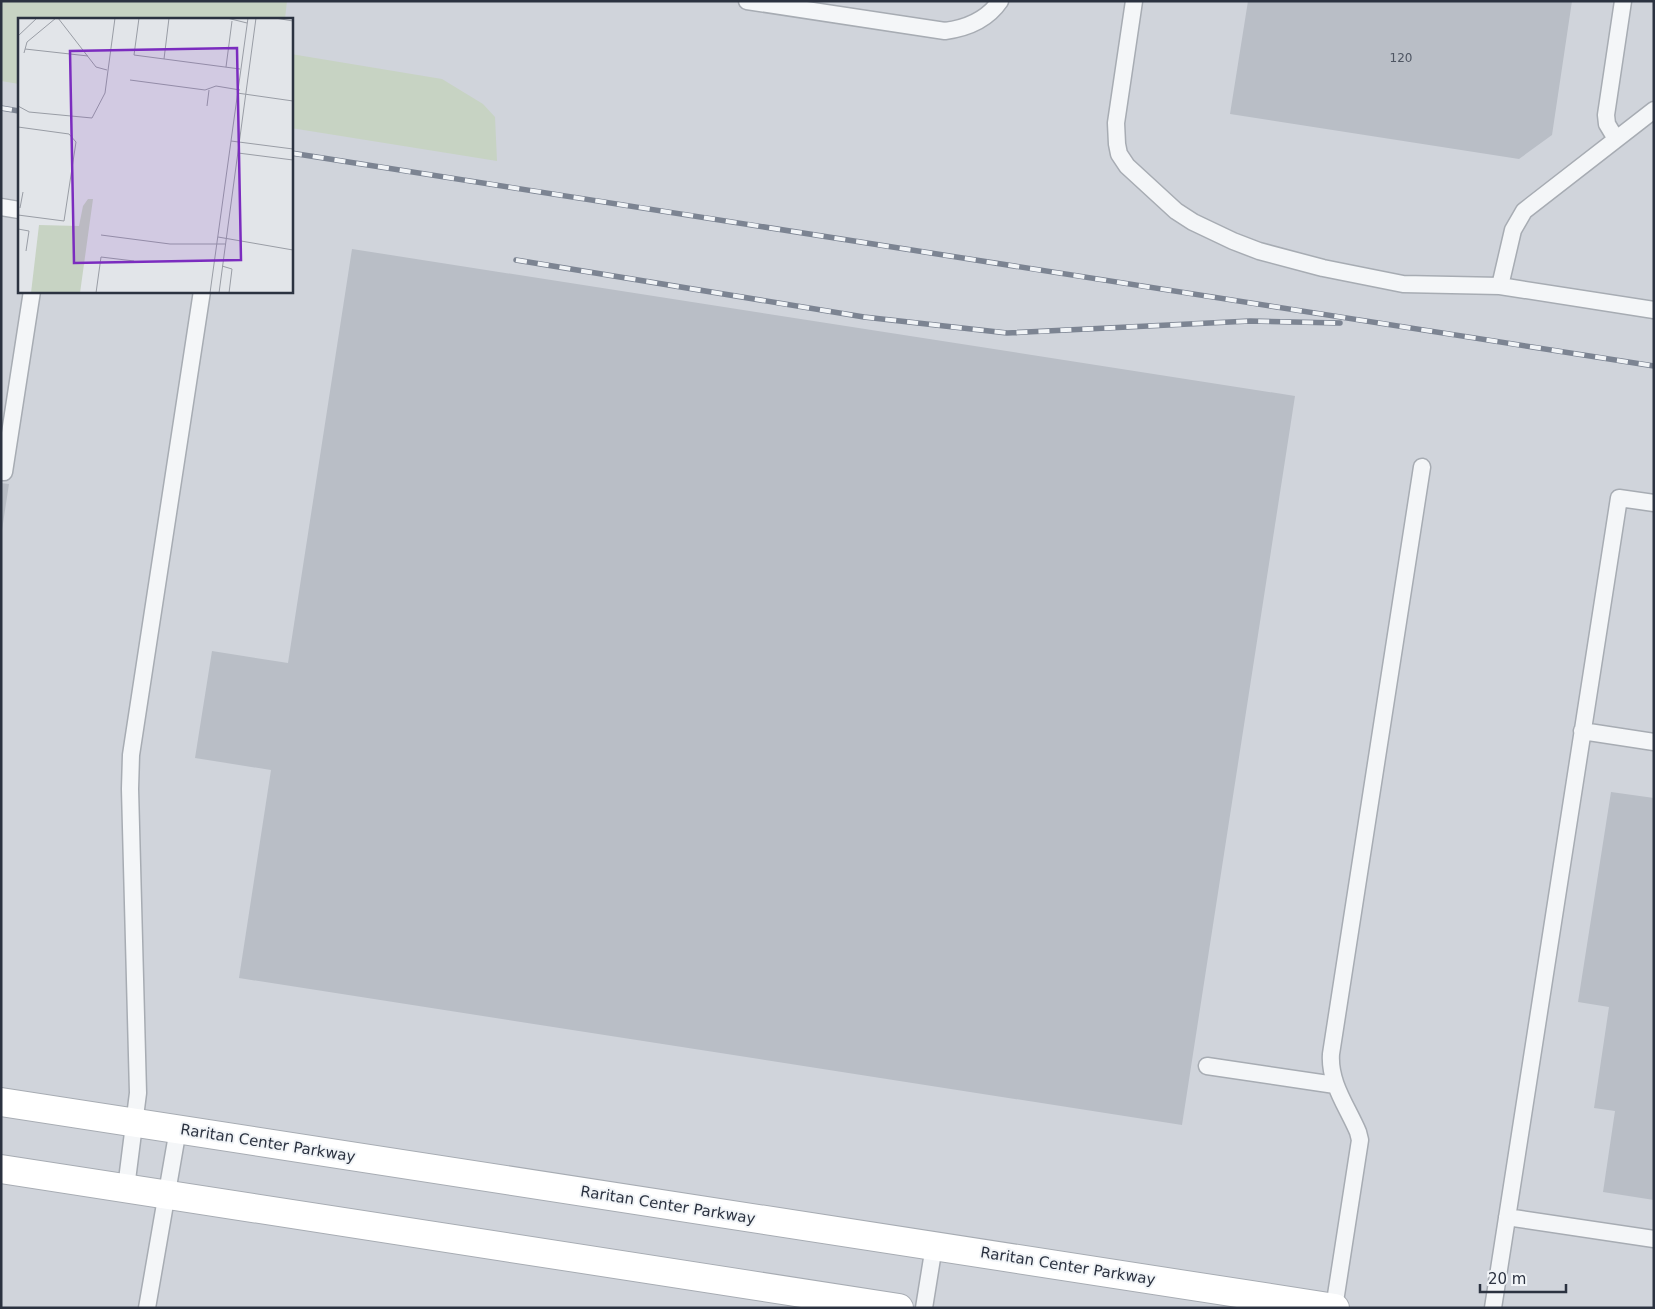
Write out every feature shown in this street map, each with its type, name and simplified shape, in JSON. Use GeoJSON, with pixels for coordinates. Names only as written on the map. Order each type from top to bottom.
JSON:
{"type":"FeatureCollection","features":[{"type":"Feature","properties":{"kind":"main road","name":"Raritan Center Parkway"},"geometry":{"type":"LineString","coordinates":[[1,1102],[1303,1305],[1334,1308]]}},
{"type":"Feature","properties":{"kind":"main road"},"geometry":{"type":"LineString","coordinates":[[1,1169],[838,1303],[900,1308]]}},
{"type":"Feature","properties":{"kind":"lane"},"geometry":{"type":"LineString","coordinates":[[747,1],[945,31],[958,30],[980,21],[1000,1]]}},
{"type":"Feature","properties":{"kind":"lane"},"geometry":{"type":"LineString","coordinates":[[1134,1],[1116,123],[1117,144],[1127,166],[1176,211],[1193,222],[1233,241],[1323,268],[1403,284],[1500,286],[1654,310]]}},
{"type":"Feature","properties":{"kind":"lane"},"geometry":{"type":"LineString","coordinates":[[1616,139],[1607,124],[1606,115],[1623,1]]}},
{"type":"Feature","properties":{"kind":"lane"},"geometry":{"type":"LineString","coordinates":[[1500,286],[1510,240],[1517,219],[1532,203],[1654,110]]}},
{"type":"Feature","properties":{"kind":"lane"},"geometry":{"type":"LineString","coordinates":[[1,207],[18,210]]}},
{"type":"Feature","properties":{"kind":"lane"},"geometry":{"type":"LineString","coordinates":[[4,472],[32,292]]}},
{"type":"Feature","properties":{"kind":"lane"},"geometry":{"type":"LineString","coordinates":[[126,1188],[136,1123],[138,1086],[131,762],[202,292]]}},
{"type":"Feature","properties":{"kind":"lane"},"geometry":{"type":"LineString","coordinates":[[1334,1308],[1360,1140],[1335,1085],[1330,1064],[1331,1054],[1422,467]]}},
{"type":"Feature","properties":{"kind":"lane"},"geometry":{"type":"LineString","coordinates":[[1493,1308],[1618,498],[1654,503]]}},
{"type":"Feature","properties":{"kind":"lane"},"geometry":{"type":"LineString","coordinates":[[1582,731],[1654,742]]}},
{"type":"Feature","properties":{"kind":"lane"},"geometry":{"type":"LineString","coordinates":[[1207,1066],[1335,1085]]}},
{"type":"Feature","properties":{"kind":"lane"},"geometry":{"type":"LineString","coordinates":[[147,1308],[178,1129]]}},
{"type":"Feature","properties":{"kind":"lane"},"geometry":{"type":"LineString","coordinates":[[1508,1216],[1654,1239]]}},
{"type":"Feature","properties":{"kind":"lane"},"geometry":{"type":"LineString","coordinates":[[924,1308],[934,1246]]}},
{"type":"Feature","properties":{"kind":"shaded area"},"geometry":{"type":"Polygon","coordinates":[[[1,1],[1654,1],[1654,1308],[1,1308],[1,1]]]}},
{"type":"Feature","properties":{"kind":"green space"},"geometry":{"type":"Polygon","coordinates":[[[1,1],[287,1],[285,18],[18,18],[18,84],[1,81],[1,1]]]}},
{"type":"Feature","properties":{"kind":"green space"},"geometry":{"type":"Polygon","coordinates":[[[292,54],[442,79],[483,104],[495,117],[497,161],[292,128],[292,54]]]}},
{"type":"Feature","properties":{"kind":"building"},"geometry":{"type":"Polygon","coordinates":[[[1248,1],[1572,1],[1552,135],[1519,159],[1230,114],[1248,1]]]}},
{"type":"Feature","properties":{"kind":"building"},"geometry":{"type":"Polygon","coordinates":[[[352,249],[1295,396],[1182,1125],[239,978],[271,770],[195,758],[212,651],[288,663],[352,249]]]}},
{"type":"Feature","properties":{"kind":"building"},"geometry":{"type":"Polygon","coordinates":[[[1,483],[9,484],[2,530],[1,530],[1,483]]]}},
{"type":"Feature","properties":{"kind":"building"},"geometry":{"type":"Polygon","coordinates":[[[1611,792],[1654,798],[1654,1200],[1603,1192],[1615,1111],[1594,1108],[1609,1007],[1578,1002],[1611,792]]]}},
{"type":"Feature","properties":{"kind":"railway"},"geometry":{"type":"LineString","coordinates":[[1,108],[18,111]]}},
{"type":"Feature","properties":{"kind":"railway"},"geometry":{"type":"LineString","coordinates":[[292,153],[1654,366]]}},
{"type":"Feature","properties":{"kind":"railway"},"geometry":{"type":"LineString","coordinates":[[516,260],[864,317],[1007,333],[1250,321],[1340,323]]}}]}
